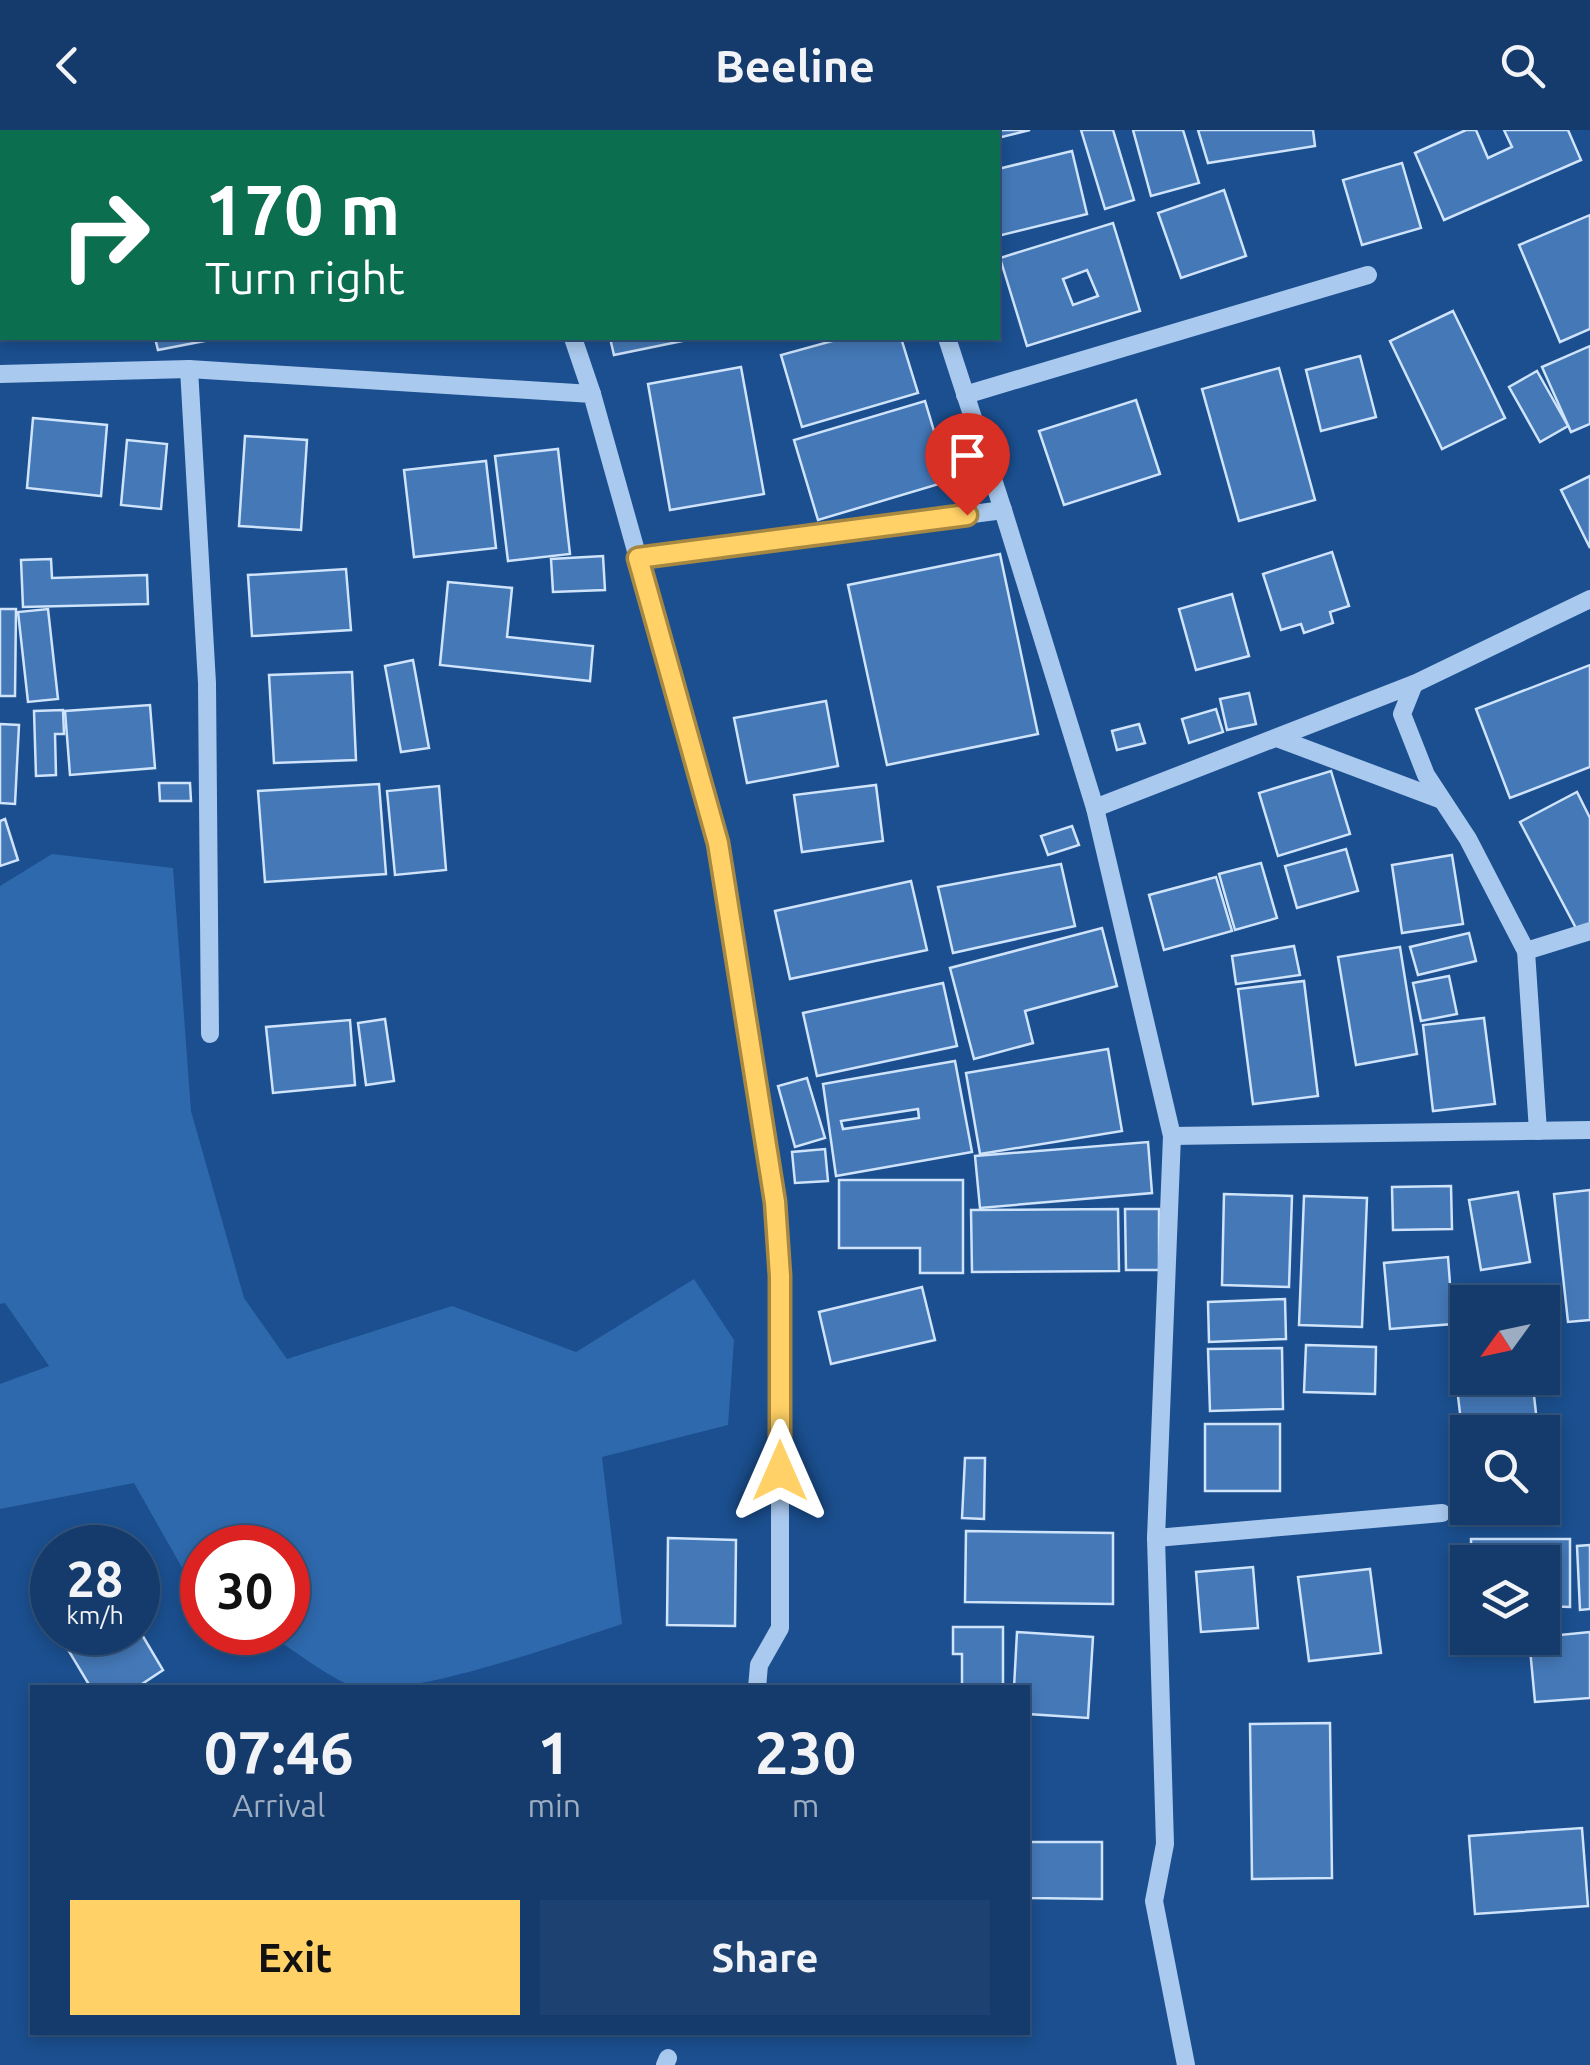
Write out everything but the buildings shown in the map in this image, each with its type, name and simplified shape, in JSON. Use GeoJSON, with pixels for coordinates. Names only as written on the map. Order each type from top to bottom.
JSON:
{"type":"FeatureCollection","features":[{"type":"Feature","properties":{"kind":"street"},"geometry":{"type":"LineString","coordinates":[[966,395],[1368,275]]}},
{"type":"Feature","properties":{"kind":"street"},"geometry":{"type":"LineString","coordinates":[[574,340],[718,843],[775,1202],[780,1276],[780,1628],[759,1664],[757,1685]]}},
{"type":"Feature","properties":{"kind":"street"},"geometry":{"type":"LineString","coordinates":[[948,340],[1095,808],[1172,1136],[1156,1538],[1166,1844],[1154,1901],[1186,2065]]}},
{"type":"Feature","properties":{"kind":"street"},"geometry":{"type":"LineString","coordinates":[[0,374],[189,369],[592,394]]}},
{"type":"Feature","properties":{"kind":"street"},"geometry":{"type":"LineString","coordinates":[[189,369],[207,683],[210,1034]]}},
{"type":"Feature","properties":{"kind":"street"},"geometry":{"type":"LineString","coordinates":[[638,558],[1003,510]]}},
{"type":"Feature","properties":{"kind":"street"},"geometry":{"type":"LineString","coordinates":[[1095,808],[1414,684],[1590,599]]}},
{"type":"Feature","properties":{"kind":"street"},"geometry":{"type":"LineString","coordinates":[[1414,684],[1402,714],[1426,775],[1526,951],[1538,1131]]}},
{"type":"Feature","properties":{"kind":"street"},"geometry":{"type":"LineString","coordinates":[[1276,738],[1443,800]]}},
{"type":"Feature","properties":{"kind":"street"},"geometry":{"type":"LineString","coordinates":[[1526,951],[1590,931]]}},
{"type":"Feature","properties":{"kind":"street"},"geometry":{"type":"LineString","coordinates":[[1172,1136],[1590,1130]]}},
{"type":"Feature","properties":{"kind":"street"},"geometry":{"type":"LineString","coordinates":[[1156,1538],[1442,1513]]}},
{"type":"Feature","properties":{"kind":"shaded area"},"geometry":{"type":"Polygon","coordinates":[[[52,854],[173,868],[191,1111],[244,1298],[287,1359],[452,1306],[576,1352],[694,1279],[734,1340],[728,1425],[602,1457],[622,1624],[452,1676],[408,1685],[349,1685],[300,1655],[310,1655],[310,1525],[180,1525],[180,1564],[134,1483],[0,1509],[0,1384],[49,1366],[5,1303],[0,1304],[0,886],[52,854]]]}},
{"type":"Feature","properties":{"kind":"route"},"geometry":{"type":"LineString","coordinates":[[780,1471],[780,1276],[775,1202],[718,843],[638,558],[967,515]]}}]}
